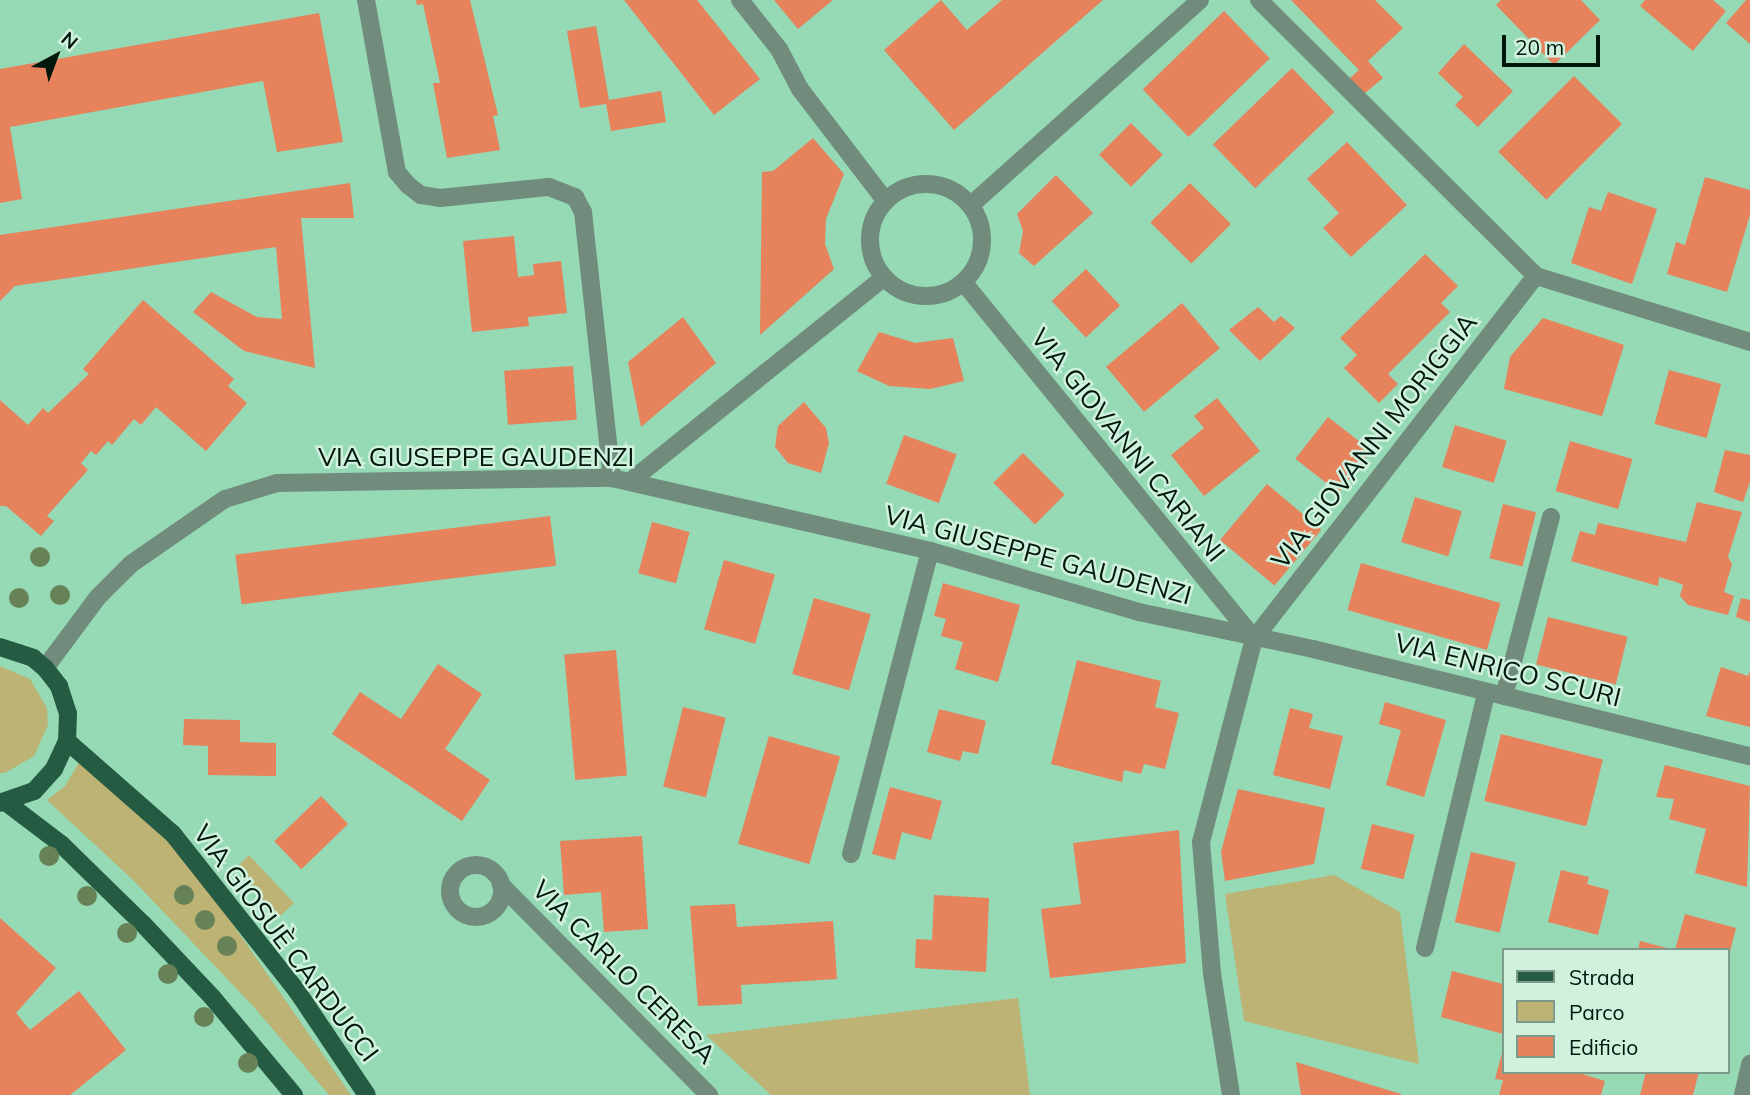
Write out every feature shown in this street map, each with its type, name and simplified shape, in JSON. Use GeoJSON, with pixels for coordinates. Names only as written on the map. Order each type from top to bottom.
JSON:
{"type":"FeatureCollection","features":[{"type":"Feature","properties":{"kind":"main road"},"geometry":{"type":"LineString","coordinates":[[0,647],[21,653],[45,668],[59,686],[68,714],[67,741],[54,769],[34,791],[4,803]]}},
{"type":"Feature","properties":{"kind":"main road","name":"VIA GIOSUÈ CARDUCCI"},"geometry":{"type":"LineString","coordinates":[[67,741],[173,834],[297,991],[367,1095]]}},
{"type":"Feature","properties":{"kind":"main road"},"geometry":{"type":"LineString","coordinates":[[4,803],[61,844],[152,933],[212,997],[294,1095]]}},
{"type":"Feature","properties":{"kind":"street"},"geometry":{"type":"LineString","coordinates":[[366,0],[397,172],[421,195],[549,187],[575,197],[583,212],[612,478]]}},
{"type":"Feature","properties":{"kind":"street"},"geometry":{"type":"LineString","coordinates":[[740,0],[779,50],[800,89],[886,200]]}},
{"type":"Feature","properties":{"kind":"street"},"geometry":{"type":"LineString","coordinates":[[971,205],[1200,0]]}},
{"type":"Feature","properties":{"kind":"street"},"geometry":{"type":"LineString","coordinates":[[1259,0],[1536,276],[1750,342]]}},
{"type":"Feature","properties":{"kind":"street"},"geometry":{"type":"LineString","coordinates":[[920,184],[939,185],[971,205],[983,237],[981,255],[964,283],[931,297],[897,289],[883,278],[874,263],[870,239],[876,214],[886,200],[920,184]]}},
{"type":"Feature","properties":{"kind":"street","name":"VIA GIOVANNI MORIGGIA"},"geometry":{"type":"LineString","coordinates":[[1254,639],[1536,276]]}},
{"type":"Feature","properties":{"kind":"street"},"geometry":{"type":"LineString","coordinates":[[632,480],[883,278]]}},
{"type":"Feature","properties":{"kind":"street","name":"VIA GIOVANNI CARIANI"},"geometry":{"type":"LineString","coordinates":[[964,283],[1254,639]]}},
{"type":"Feature","properties":{"kind":"street","name":"VIA GIUSEPPE GAUDENZI"},"geometry":{"type":"LineString","coordinates":[[45,668],[98,597],[131,564],[225,499],[277,483],[612,478],[632,480],[930,551],[1139,612],[1254,639]]}},
{"type":"Feature","properties":{"kind":"street"},"geometry":{"type":"LineString","coordinates":[[1504,696],[1551,517]]}},
{"type":"Feature","properties":{"kind":"street"},"geometry":{"type":"LineString","coordinates":[[851,854],[930,551]]}},
{"type":"Feature","properties":{"kind":"street"},"geometry":{"type":"LineString","coordinates":[[1231,1095],[1212,973],[1201,842],[1254,639]]}},
{"type":"Feature","properties":{"kind":"street","name":"VIA ENRICO SCURI"},"geometry":{"type":"LineString","coordinates":[[1254,639],[1313,649],[1750,756]]}},
{"type":"Feature","properties":{"kind":"street"},"geometry":{"type":"LineString","coordinates":[[1425,948],[1486,693]]}},
{"type":"Feature","properties":{"kind":"street","name":"VIA CARLO CERESA"},"geometry":{"type":"LineString","coordinates":[[501,885],[709,1095]]}},
{"type":"Feature","properties":{"kind":"street"},"geometry":{"type":"LineString","coordinates":[[1743,1095],[1750,1064]]}},
{"type":"Feature","properties":{"kind":"green space"},"geometry":{"type":"Polygon","coordinates":[[[0,666],[30,679],[47,708],[48,725],[34,756],[5,773],[0,773],[0,666]]]}},
{"type":"Feature","properties":{"kind":"green space"},"geometry":{"type":"Polygon","coordinates":[[[80,761],[151,822],[198,874],[351,1095],[329,1095],[253,1006],[134,881],[47,800],[65,786],[80,761]]]}},
{"type":"Feature","properties":{"kind":"green space"},"geometry":{"type":"Polygon","coordinates":[[[249,855],[294,903],[278,918],[239,871],[239,865],[249,855]]]}},
{"type":"Feature","properties":{"kind":"green space"},"geometry":{"type":"Polygon","coordinates":[[[1334,875],[1400,912],[1419,1064],[1244,1021],[1225,894],[1334,875]]]}},
{"type":"Feature","properties":{"kind":"green space"},"geometry":{"type":"Polygon","coordinates":[[[1018,998],[1030,1095],[771,1095],[706,1035],[1018,998]]]}},
{"type":"Feature","properties":{"kind":"building"},"geometry":{"type":"Polygon","coordinates":[[[416,0],[470,0],[498,115],[493,116],[500,150],[447,158],[433,83],[440,83],[423,4],[417,5],[416,0]]]}},
{"type":"Feature","properties":{"kind":"building"},"geometry":{"type":"Polygon","coordinates":[[[624,0],[697,0],[760,79],[714,115],[624,0]]]}},
{"type":"Feature","properties":{"kind":"building"},"geometry":{"type":"Polygon","coordinates":[[[774,0],[833,0],[798,29],[774,0]]]}},
{"type":"Feature","properties":{"kind":"building"},"geometry":{"type":"Polygon","coordinates":[[[941,0],[967,30],[1002,0],[1103,0],[954,130],[884,50],[941,0]]]}},
{"type":"Feature","properties":{"kind":"building"},"geometry":{"type":"Polygon","coordinates":[[[1291,0],[1375,0],[1403,28],[1368,61],[1383,78],[1364,94],[1349,79],[1359,70],[1291,0]]]}},
{"type":"Feature","properties":{"kind":"building"},"geometry":{"type":"Polygon","coordinates":[[[1501,0],[1581,0],[1600,20],[1554,65],[1496,5],[1501,0]]]}},
{"type":"Feature","properties":{"kind":"building"},"geometry":{"type":"Polygon","coordinates":[[[1645,0],[1713,0],[1726,11],[1693,51],[1640,6],[1645,0]]]}},
{"type":"Feature","properties":{"kind":"building"},"geometry":{"type":"Polygon","coordinates":[[[1746,0],[1750,0],[1750,44],[1726,23],[1746,0]]]}},
{"type":"Feature","properties":{"kind":"building"},"geometry":{"type":"Polygon","coordinates":[[[1224,11],[1270,58],[1189,137],[1143,89],[1224,11]]]}},
{"type":"Feature","properties":{"kind":"building"},"geometry":{"type":"Polygon","coordinates":[[[319,13],[343,142],[277,152],[263,81],[10,127],[22,199],[0,203],[0,69],[319,13]]]}},
{"type":"Feature","properties":{"kind":"building"},"geometry":{"type":"Polygon","coordinates":[[[596,26],[609,100],[661,91],[666,122],[611,131],[606,104],[580,108],[567,31],[596,26]]]}},
{"type":"Feature","properties":{"kind":"building"},"geometry":{"type":"Polygon","coordinates":[[[1464,44],[1513,91],[1478,127],[1455,105],[1463,97],[1438,73],[1464,44]]]}},
{"type":"Feature","properties":{"kind":"building"},"geometry":{"type":"Polygon","coordinates":[[[1292,68],[1334,112],[1255,188],[1213,144],[1292,68]]]}},
{"type":"Feature","properties":{"kind":"building"},"geometry":{"type":"Polygon","coordinates":[[[1574,76],[1622,124],[1546,200],[1498,152],[1574,76]]]}},
{"type":"Feature","properties":{"kind":"building"},"geometry":{"type":"Polygon","coordinates":[[[1131,123],[1163,155],[1131,187],[1099,155],[1131,123]]]}},
{"type":"Feature","properties":{"kind":"building"},"geometry":{"type":"Polygon","coordinates":[[[813,138],[844,174],[826,219],[825,244],[834,269],[760,335],[762,172],[773,171],[813,138]]]}},
{"type":"Feature","properties":{"kind":"building"},"geometry":{"type":"Polygon","coordinates":[[[1347,142],[1407,205],[1351,257],[1323,228],[1339,213],[1307,179],[1347,142]]]}},
{"type":"Feature","properties":{"kind":"building"},"geometry":{"type":"Polygon","coordinates":[[[1056,175],[1093,213],[1034,266],[1019,253],[1023,231],[1017,214],[1056,175]]]}},
{"type":"Feature","properties":{"kind":"building"},"geometry":{"type":"Polygon","coordinates":[[[1705,177],[1750,190],[1750,215],[1727,292],[1667,274],[1676,242],[1685,245],[1705,177]]]}},
{"type":"Feature","properties":{"kind":"building"},"geometry":{"type":"Polygon","coordinates":[[[350,183],[354,218],[301,218],[315,368],[244,351],[193,312],[211,292],[257,317],[282,319],[276,247],[15,286],[0,301],[0,235],[350,183]]]}},
{"type":"Feature","properties":{"kind":"building"},"geometry":{"type":"Polygon","coordinates":[[[1190,183],[1231,224],[1191,264],[1150,223],[1190,183]]]}},
{"type":"Feature","properties":{"kind":"building"},"geometry":{"type":"Polygon","coordinates":[[[1608,192],[1657,209],[1632,284],[1571,263],[1589,207],[1601,211],[1608,192]]]}},
{"type":"Feature","properties":{"kind":"building"},"geometry":{"type":"Polygon","coordinates":[[[514,236],[518,277],[534,275],[533,264],[561,261],[567,313],[528,317],[529,326],[472,332],[463,241],[514,236]]]}},
{"type":"Feature","properties":{"kind":"building"},"geometry":{"type":"Polygon","coordinates":[[[1425,254],[1458,286],[1441,303],[1450,312],[1388,374],[1398,384],[1379,403],[1344,368],[1357,355],[1340,338],[1425,254]]]}},
{"type":"Feature","properties":{"kind":"building"},"geometry":{"type":"Polygon","coordinates":[[[1086,269],[1120,306],[1086,338],[1052,301],[1086,269]]]}},
{"type":"Feature","properties":{"kind":"building"},"geometry":{"type":"Polygon","coordinates":[[[143,300],[234,379],[228,386],[247,403],[206,451],[156,407],[141,425],[134,419],[112,445],[108,441],[96,455],[91,451],[81,463],[88,470],[47,516],[54,521],[41,536],[6,506],[0,506],[0,400],[28,425],[43,408],[48,413],[89,374],[83,369],[143,300]]]}},
{"type":"Feature","properties":{"kind":"building"},"geometry":{"type":"Polygon","coordinates":[[[1182,303],[1220,348],[1144,412],[1106,367],[1182,303]]]}},
{"type":"Feature","properties":{"kind":"building"},"geometry":{"type":"Polygon","coordinates":[[[1258,307],[1274,322],[1281,316],[1295,328],[1260,361],[1229,330],[1258,307]]]}},
{"type":"Feature","properties":{"kind":"building"},"geometry":{"type":"Polygon","coordinates":[[[683,317],[716,363],[641,427],[628,362],[683,317]]]}},
{"type":"Feature","properties":{"kind":"building"},"geometry":{"type":"Polygon","coordinates":[[[1543,318],[1624,345],[1602,416],[1504,389],[1510,357],[1543,318]]]}},
{"type":"Feature","properties":{"kind":"building"},"geometry":{"type":"Polygon","coordinates":[[[879,332],[915,343],[953,338],[964,381],[930,389],[889,386],[857,371],[879,332]]]}},
{"type":"Feature","properties":{"kind":"building"},"geometry":{"type":"Polygon","coordinates":[[[573,366],[577,420],[508,425],[504,371],[573,366]]]}},
{"type":"Feature","properties":{"kind":"building"},"geometry":{"type":"Polygon","coordinates":[[[1669,370],[1721,384],[1707,438],[1655,424],[1669,370]]]}},
{"type":"Feature","properties":{"kind":"building"},"geometry":{"type":"Polygon","coordinates":[[[1217,398],[1260,451],[1204,496],[1171,455],[1204,428],[1194,416],[1217,398]]]}},
{"type":"Feature","properties":{"kind":"building"},"geometry":{"type":"Polygon","coordinates":[[[804,402],[826,428],[829,443],[821,473],[788,463],[775,447],[778,426],[804,402]]]}},
{"type":"Feature","properties":{"kind":"building"},"geometry":{"type":"Polygon","coordinates":[[[1328,417],[1371,451],[1339,493],[1295,459],[1328,417]]]}},
{"type":"Feature","properties":{"kind":"building"},"geometry":{"type":"Polygon","coordinates":[[[1455,425],[1507,441],[1494,483],[1442,467],[1455,425]]]}},
{"type":"Feature","properties":{"kind":"building"},"geometry":{"type":"Polygon","coordinates":[[[904,435],[957,454],[939,503],[886,484],[904,435]]]}},
{"type":"Feature","properties":{"kind":"building"},"geometry":{"type":"Polygon","coordinates":[[[1570,441],[1632,459],[1618,509],[1556,491],[1570,441]]]}},
{"type":"Feature","properties":{"kind":"building"},"geometry":{"type":"Polygon","coordinates":[[[1725,450],[1750,455],[1750,482],[1743,502],[1714,492],[1725,450]]]}},
{"type":"Feature","properties":{"kind":"building"},"geometry":{"type":"Polygon","coordinates":[[[1023,453],[1065,495],[1035,524],[993,483],[1023,453]]]}},
{"type":"Feature","properties":{"kind":"building"},"geometry":{"type":"Polygon","coordinates":[[[1267,484],[1321,530],[1274,586],[1220,540],[1267,484]]]}},
{"type":"Feature","properties":{"kind":"building"},"geometry":{"type":"Polygon","coordinates":[[[1415,497],[1462,511],[1448,556],[1401,542],[1415,497]]]}},
{"type":"Feature","properties":{"kind":"building"},"geometry":{"type":"Polygon","coordinates":[[[1697,502],[1742,512],[1728,557],[1732,564],[1724,592],[1734,596],[1728,615],[1688,605],[1680,596],[1683,585],[1676,582],[1659,577],[1658,586],[1571,561],[1580,531],[1595,535],[1598,523],[1686,542],[1697,502]]]}},
{"type":"Feature","properties":{"kind":"building"},"geometry":{"type":"Polygon","coordinates":[[[1503,504],[1536,512],[1522,567],[1489,558],[1503,504]]]}},
{"type":"Feature","properties":{"kind":"building"},"geometry":{"type":"Polygon","coordinates":[[[550,516],[556,566],[241,604],[235,555],[550,516]]]}},
{"type":"Feature","properties":{"kind":"building"},"geometry":{"type":"Polygon","coordinates":[[[652,522],[690,532],[676,583],[638,573],[652,522]]]}},
{"type":"Feature","properties":{"kind":"building"},"geometry":{"type":"Polygon","coordinates":[[[724,560],[775,575],[755,644],[704,629],[724,560]]]}},
{"type":"Feature","properties":{"kind":"building"},"geometry":{"type":"Polygon","coordinates":[[[1361,563],[1500,603],[1487,650],[1347,610],[1361,563]]]}},
{"type":"Feature","properties":{"kind":"building"},"geometry":{"type":"Polygon","coordinates":[[[943,583],[1020,605],[998,682],[955,669],[963,642],[941,636],[946,619],[934,616],[943,583]]]}},
{"type":"Feature","properties":{"kind":"building"},"geometry":{"type":"Polygon","coordinates":[[[814,598],[871,614],[849,690],[792,674],[814,598]]]}},
{"type":"Feature","properties":{"kind":"building"},"geometry":{"type":"Polygon","coordinates":[[[1741,598],[1750,600],[1750,622],[1736,617],[1741,598]]]}},
{"type":"Feature","properties":{"kind":"building"},"geometry":{"type":"Polygon","coordinates":[[[1548,617],[1628,637],[1616,684],[1536,665],[1548,617]]]}},
{"type":"Feature","properties":{"kind":"building"},"geometry":{"type":"Polygon","coordinates":[[[616,650],[627,776],[575,780],[564,655],[616,650]]]}},
{"type":"Feature","properties":{"kind":"building"},"geometry":{"type":"Polygon","coordinates":[[[1077,660],[1161,681],[1155,707],[1179,713],[1165,769],[1144,764],[1141,774],[1124,770],[1122,782],[1051,764],[1077,660]]]}},
{"type":"Feature","properties":{"kind":"building"},"geometry":{"type":"Polygon","coordinates":[[[438,664],[482,694],[445,749],[490,780],[462,821],[332,734],[360,692],[401,719],[438,664]]]}},
{"type":"Feature","properties":{"kind":"building"},"geometry":{"type":"Polygon","coordinates":[[[1721,667],[1748,676],[1750,671],[1750,727],[1706,716],[1721,667]]]}},
{"type":"Feature","properties":{"kind":"building"},"geometry":{"type":"Polygon","coordinates":[[[1385,702],[1446,720],[1424,797],[1386,785],[1401,730],[1379,724],[1385,702]]]}},
{"type":"Feature","properties":{"kind":"building"},"geometry":{"type":"Polygon","coordinates":[[[683,707],[726,718],[706,797],[663,787],[683,707]]]}},
{"type":"Feature","properties":{"kind":"building"},"geometry":{"type":"Polygon","coordinates":[[[1290,708],[1313,714],[1309,728],[1343,736],[1330,789],[1273,775],[1290,708]]]}},
{"type":"Feature","properties":{"kind":"building"},"geometry":{"type":"Polygon","coordinates":[[[939,709],[986,721],[978,754],[963,751],[960,761],[927,752],[939,709]]]}},
{"type":"Feature","properties":{"kind":"building"},"geometry":{"type":"Polygon","coordinates":[[[184,719],[240,720],[240,742],[276,743],[276,776],[208,775],[208,746],[183,745],[184,719]]]}},
{"type":"Feature","properties":{"kind":"building"},"geometry":{"type":"Polygon","coordinates":[[[1501,734],[1603,759],[1586,826],[1484,801],[1501,734]]]}},
{"type":"Feature","properties":{"kind":"building"},"geometry":{"type":"Polygon","coordinates":[[[769,736],[840,756],[809,864],[738,844],[769,736]]]}},
{"type":"Feature","properties":{"kind":"building"},"geometry":{"type":"Polygon","coordinates":[[[1665,765],[1750,786],[1747,887],[1695,873],[1706,829],[1669,819],[1674,799],[1656,797],[1665,765]]]}},
{"type":"Feature","properties":{"kind":"building"},"geometry":{"type":"Polygon","coordinates":[[[890,787],[942,801],[931,840],[902,832],[895,860],[872,854],[890,787]]]}},
{"type":"Feature","properties":{"kind":"building"},"geometry":{"type":"Polygon","coordinates":[[[1238,789],[1325,808],[1314,864],[1225,881],[1221,852],[1238,789]]]}},
{"type":"Feature","properties":{"kind":"building"},"geometry":{"type":"Polygon","coordinates":[[[321,796],[348,824],[301,869],[274,841],[321,796]]]}},
{"type":"Feature","properties":{"kind":"building"},"geometry":{"type":"Polygon","coordinates":[[[1372,824],[1415,835],[1404,879],[1361,869],[1372,824]]]}},
{"type":"Feature","properties":{"kind":"building"},"geometry":{"type":"Polygon","coordinates":[[[1179,830],[1186,963],[1050,978],[1041,909],[1081,904],[1073,843],[1179,830]]]}},
{"type":"Feature","properties":{"kind":"building"},"geometry":{"type":"Polygon","coordinates":[[[642,836],[648,929],[604,932],[601,892],[564,895],[560,841],[642,836]]]}},
{"type":"Feature","properties":{"kind":"building"},"geometry":{"type":"Polygon","coordinates":[[[1471,852],[1516,862],[1500,933],[1455,922],[1471,852]]]}},
{"type":"Feature","properties":{"kind":"building"},"geometry":{"type":"Polygon","coordinates":[[[1561,870],[1589,877],[1587,884],[1609,890],[1598,935],[1548,922],[1561,870]]]}},
{"type":"Feature","properties":{"kind":"building"},"geometry":{"type":"Polygon","coordinates":[[[934,895],[989,898],[986,972],[915,968],[916,939],[932,940],[934,895]]]}},
{"type":"Feature","properties":{"kind":"building"},"geometry":{"type":"Polygon","coordinates":[[[735,904],[737,927],[833,921],[837,979],[741,985],[742,1004],[698,1006],[690,906],[735,904]]]}},
{"type":"Feature","properties":{"kind":"building"},"geometry":{"type":"Polygon","coordinates":[[[1685,914],[1736,928],[1729,956],[1729,948],[1676,948],[1685,914]]]}},
{"type":"Feature","properties":{"kind":"building"},"geometry":{"type":"Polygon","coordinates":[[[0,918],[56,968],[16,1013],[30,1030],[79,991],[126,1050],[70,1095],[0,1095],[0,918]]]}},
{"type":"Feature","properties":{"kind":"building"},"geometry":{"type":"Polygon","coordinates":[[[1640,941],[1667,948],[1638,948],[1640,941]]]}},
{"type":"Feature","properties":{"kind":"building"},"geometry":{"type":"Polygon","coordinates":[[[1452,971],[1502,984],[1502,1034],[1441,1017],[1452,971]]]}},
{"type":"Feature","properties":{"kind":"building"},"geometry":{"type":"Polygon","coordinates":[[[1502,1053],[1502,1074],[1582,1074],[1605,1081],[1601,1095],[1499,1095],[1503,1080],[1495,1079],[1502,1053]]]}},
{"type":"Feature","properties":{"kind":"building"},"geometry":{"type":"Polygon","coordinates":[[[1296,1062],[1401,1094],[1401,1095],[1301,1095],[1296,1062]]]}},
{"type":"Feature","properties":{"kind":"building"},"geometry":{"type":"Polygon","coordinates":[[[1645,1074],[1698,1074],[1693,1095],[1640,1095],[1645,1074]]]}}]}
